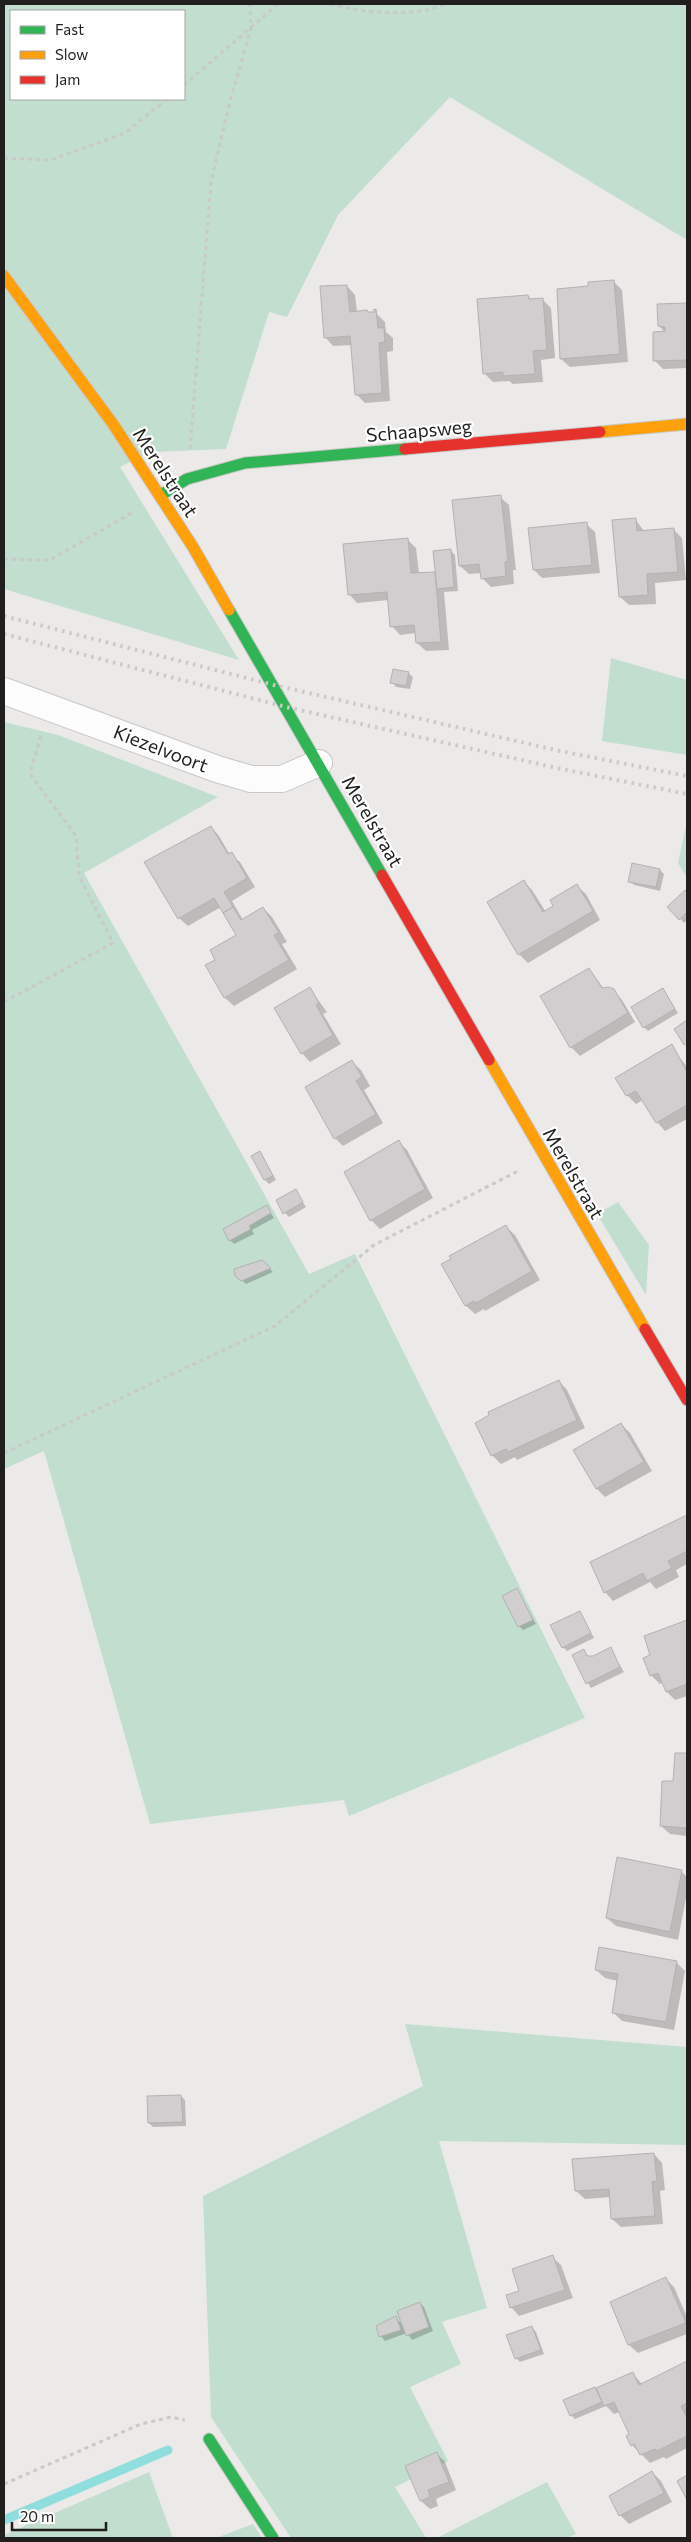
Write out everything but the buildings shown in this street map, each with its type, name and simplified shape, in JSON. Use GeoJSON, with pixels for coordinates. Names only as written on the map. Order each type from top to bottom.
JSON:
{"type":"FeatureCollection","features":[{"type":"Feature","properties":{"kind":"street","name":"Merelstraat"},"geometry":{"type":"LineString","coordinates":[[4,276],[113,424],[161,495],[233,613],[545,1158],[687,1400]]}},
{"type":"Feature","properties":{"kind":"street","name":"Schaapsweg"},"geometry":{"type":"LineString","coordinates":[[161,495],[187,479],[245,463],[687,424]]}},
{"type":"Feature","properties":{"kind":"street","name":"Kiezelvoort"},"geometry":{"type":"LineString","coordinates":[[4,691],[217,769],[251,779],[282,779],[319,763]]}},
{"type":"Feature","properties":{"kind":"street"},"geometry":{"type":"LineString","coordinates":[[209,2439],[273,2538]]}},
{"type":"Feature","properties":{"kind":"path"},"geometry":{"type":"LineString","coordinates":[[187,479],[211,182],[230,100],[251,29],[250,4]]}},
{"type":"Feature","properties":{"kind":"path"},"geometry":{"type":"LineString","coordinates":[[185,84],[278,4]]}},
{"type":"Feature","properties":{"kind":"path"},"geometry":{"type":"LineString","coordinates":[[330,4],[356,11],[428,11],[445,4]]}},
{"type":"Feature","properties":{"kind":"path"},"geometry":{"type":"LineString","coordinates":[[4,158],[51,160],[125,133],[166,100]]}},
{"type":"Feature","properties":{"kind":"path"},"geometry":{"type":"LineString","coordinates":[[4,558],[50,560],[161,495]]}},
{"type":"Feature","properties":{"kind":"path"},"geometry":{"type":"LineString","coordinates":[[4,1002],[113,942],[79,876],[76,836],[30,774],[49,706]]}},
{"type":"Feature","properties":{"kind":"path"},"geometry":{"type":"LineString","coordinates":[[4,1453],[275,1326],[374,1245],[545,1158]]}},
{"type":"Feature","properties":{"kind":"path"},"geometry":{"type":"LineString","coordinates":[[4,2484],[140,2424],[171,2417],[190,2422],[209,2439]]}},
{"type":"Feature","properties":{"kind":"green space"},"geometry":{"type":"Polygon","coordinates":[[[4,4],[687,4],[687,240],[450,97],[338,215],[287,317],[269,312],[226,449],[151,452],[120,467],[239,660],[4,589],[4,4]]]}},
{"type":"Feature","properties":{"kind":"green space"},"geometry":{"type":"Polygon","coordinates":[[[611,658],[687,680],[687,755],[602,741],[611,658]]]}},
{"type":"Feature","properties":{"kind":"green space"},"geometry":{"type":"Polygon","coordinates":[[[4,722],[58,735],[218,797],[84,873],[309,1274],[355,1254],[585,1718],[349,1816],[344,1800],[150,1824],[44,1451],[4,1469],[4,722]]]}},
{"type":"Feature","properties":{"kind":"green space"},"geometry":{"type":"Polygon","coordinates":[[[687,821],[687,878],[678,863],[687,821]]]}},
{"type":"Feature","properties":{"kind":"green space"},"geometry":{"type":"Polygon","coordinates":[[[618,1202],[649,1245],[646,1295],[597,1214],[618,1202]]]}},
{"type":"Feature","properties":{"kind":"green space"},"geometry":{"type":"Polygon","coordinates":[[[405,2024],[687,2047],[687,2145],[439,2141],[487,2308],[442,2322],[461,2364],[410,2387],[448,2461],[395,2487],[426,2538],[291,2538],[211,2417],[203,2196],[423,2086],[405,2024]]]}},
{"type":"Feature","properties":{"kind":"green space"},"geometry":{"type":"Polygon","coordinates":[[[149,2472],[173,2538],[4,2538],[4,2535],[149,2472]]]}},
{"type":"Feature","properties":{"kind":"green space"},"geometry":{"type":"Polygon","coordinates":[[[547,2482],[576,2534],[567,2538],[437,2538],[547,2482]]]}},
{"type":"Feature","properties":{"kind":"green space"},"geometry":{"type":"Polygon","coordinates":[[[253,2524],[262,2538],[216,2538],[253,2524]]]}},
{"type":"Feature","properties":{"kind":"waterway"},"geometry":{"type":"LineString","coordinates":[[4,2520],[168,2450]]}},
{"type":"Feature","properties":{"kind":"railway"},"geometry":{"type":"LineString","coordinates":[[4,616],[274,685],[560,751],[687,776]]}},
{"type":"Feature","properties":{"kind":"railway"},"geometry":{"type":"LineString","coordinates":[[4,634],[286,707],[557,768],[687,794]]}},
{"type":"Feature","properties":{"kind":"traffic: fast"},"geometry":{"type":"LineString","coordinates":[[161,495],[187,479],[245,463],[405,449]]}},
{"type":"Feature","properties":{"kind":"traffic: fast"},"geometry":{"type":"LineString","coordinates":[[229,610],[382,875]]}},
{"type":"Feature","properties":{"kind":"traffic: fast"},"geometry":{"type":"LineString","coordinates":[[209,2439],[273,2538]]}},
{"type":"Feature","properties":{"kind":"traffic: slow"},"geometry":{"type":"LineString","coordinates":[[4,276],[113,424],[193,547],[229,610]]}},
{"type":"Feature","properties":{"kind":"traffic: slow"},"geometry":{"type":"LineString","coordinates":[[600,432],[687,424]]}},
{"type":"Feature","properties":{"kind":"traffic: slow"},"geometry":{"type":"LineString","coordinates":[[489,1060],[645,1329]]}},
{"type":"Feature","properties":{"kind":"traffic: jam"},"geometry":{"type":"LineString","coordinates":[[405,449],[600,432]]}},
{"type":"Feature","properties":{"kind":"traffic: jam"},"geometry":{"type":"LineString","coordinates":[[382,875],[489,1060]]}},
{"type":"Feature","properties":{"kind":"traffic: jam"},"geometry":{"type":"LineString","coordinates":[[645,1329],[687,1400]]}}]}
